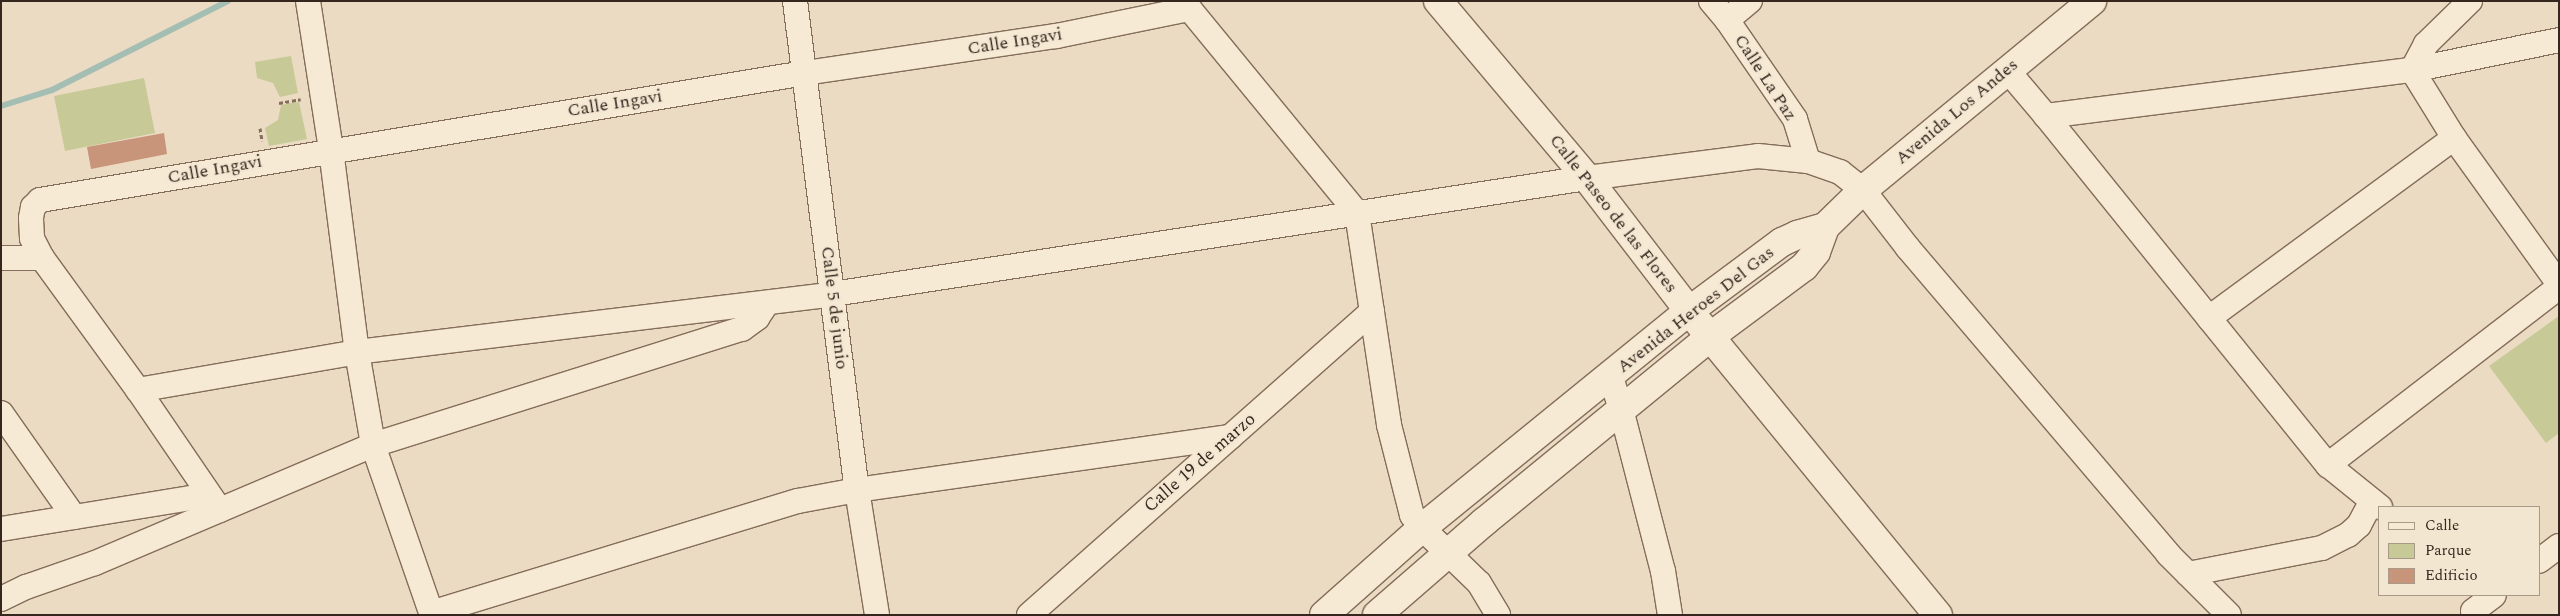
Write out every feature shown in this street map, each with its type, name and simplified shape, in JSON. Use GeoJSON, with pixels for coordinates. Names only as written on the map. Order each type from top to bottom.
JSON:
{"type":"FeatureCollection","features":[{"type":"Feature","properties":{"kind":"street"},"geometry":{"type":"LineString","coordinates":[[308,1],[357,352],[373,445],[432,614],[798,501],[856,490],[1230,437]]}},
{"type":"Feature","properties":{"kind":"street","name":"Calle 5 de junio"},"geometry":{"type":"LineString","coordinates":[[795,1],[856,490],[877,615]]}},
{"type":"Feature","properties":{"kind":"street","name":"Calle Paseo de las Flores"},"geometry":{"type":"LineString","coordinates":[[1438,1],[1587,178],[1689,311],[1938,615]]}},
{"type":"Feature","properties":{"kind":"street","name":"Calle La Paz"},"geometry":{"type":"LineString","coordinates":[[1711,1],[1727,20],[1794,119],[1808,161]]}},
{"type":"Feature","properties":{"kind":"street"},"geometry":{"type":"LineString","coordinates":[[1727,20],[1750,1]]}},
{"type":"Feature","properties":{"kind":"street","name":"Avenida Los Andes"},"geometry":{"type":"LineString","coordinates":[[1825,227],[1863,190],[2092,1]]}},
{"type":"Feature","properties":{"kind":"street"},"geometry":{"type":"LineString","coordinates":[[2412,70],[2426,44],[2470,1]]}},
{"type":"Feature","properties":{"kind":"street"},"geometry":{"type":"LineString","coordinates":[[1186,5],[1356,213],[1389,425],[1403,486],[1412,514],[1422,528],[1479,583],[1498,615]]}},
{"type":"Feature","properties":{"kind":"street","name":"Calle Ingavi"},"geometry":{"type":"LineString","coordinates":[[42,258],[32,238],[31,218],[33,207],[40,200],[330,150],[805,73],[1056,36],[1186,5]]}},
{"type":"Feature","properties":{"kind":"street"},"geometry":{"type":"LineString","coordinates":[[2046,116],[2412,70],[2559,40]]}},
{"type":"Feature","properties":{"kind":"street"},"geometry":{"type":"LineString","coordinates":[[2007,70],[2328,465],[2376,504],[2348,535],[2322,548],[2188,574]]}},
{"type":"Feature","properties":{"kind":"street"},"geometry":{"type":"LineString","coordinates":[[2328,465],[2559,285],[2454,138],[2412,70]]}},
{"type":"Feature","properties":{"kind":"street"},"geometry":{"type":"LineString","coordinates":[[2209,318],[2454,138]]}},
{"type":"Feature","properties":{"kind":"street"},"geometry":{"type":"LineString","coordinates":[[138,390],[357,352],[832,294],[1587,178],[1758,156],[1808,161],[1840,172],[1863,190],[1915,255],[2130,509],[2188,574],[2229,615]]}},
{"type":"Feature","properties":{"kind":"street","name":"Avenida Heroes Del Gas"},"geometry":{"type":"LineString","coordinates":[[1324,615],[1422,528],[1611,377],[1689,311],[1782,242],[1797,235],[1825,227]]}},
{"type":"Feature","properties":{"kind":"street","name":"Avenida Heroes Del Gas"},"geometry":{"type":"LineString","coordinates":[[1377,615],[1448,553],[1621,409],[1711,336],[1804,267],[1816,252],[1825,227]]}},
{"type":"Feature","properties":{"kind":"street"},"geometry":{"type":"LineString","coordinates":[[1,258],[42,258],[138,390],[214,502]]}},
{"type":"Feature","properties":{"kind":"street"},"geometry":{"type":"LineString","coordinates":[[1,599],[26,587],[95,563],[214,502],[373,445],[742,329],[757,318],[767,303]]}},
{"type":"Feature","properties":{"kind":"street","name":"Calle 19 de marzo"},"geometry":{"type":"LineString","coordinates":[[1028,615],[1372,312]]}},
{"type":"Feature","properties":{"kind":"street"},"geometry":{"type":"LineString","coordinates":[[1611,377],[1663,571],[1670,615]]}},
{"type":"Feature","properties":{"kind":"street"},"geometry":{"type":"LineString","coordinates":[[1,413],[74,517]]}},
{"type":"Feature","properties":{"kind":"street"},"geometry":{"type":"LineString","coordinates":[[1,529],[74,517],[214,502]]}},
{"type":"Feature","properties":{"kind":"street"},"geometry":{"type":"LineString","coordinates":[[2540,560],[2559,546]]}},
{"type":"Feature","properties":{"kind":"street"},"geometry":{"type":"LineString","coordinates":[[2470,607],[2492,596]]}},
{"type":"Feature","properties":{"kind":"green space"},"geometry":{"type":"Polygon","coordinates":[[[291,56],[298,93],[280,97],[273,83],[257,78],[255,62],[291,56]]]}},
{"type":"Feature","properties":{"kind":"green space"},"geometry":{"type":"Polygon","coordinates":[[[144,78],[155,133],[65,151],[54,96],[144,78]]]}},
{"type":"Feature","properties":{"kind":"green space"},"geometry":{"type":"Polygon","coordinates":[[[299,102],[307,139],[269,146],[265,128],[278,120],[281,105],[299,102]]]}},
{"type":"Feature","properties":{"kind":"green space"},"geometry":{"type":"Polygon","coordinates":[[[2559,316],[2559,433],[2546,443],[2489,366],[2559,316]]]}},
{"type":"Feature","properties":{"kind":"building"},"geometry":{"type":"Polygon","coordinates":[[[164,133],[167,154],[91,169],[87,147],[164,133]]]}},
{"type":"Feature","properties":{"kind":"waterway"},"geometry":{"type":"LineString","coordinates":[[1,106],[52,90],[228,1]]}}]}
